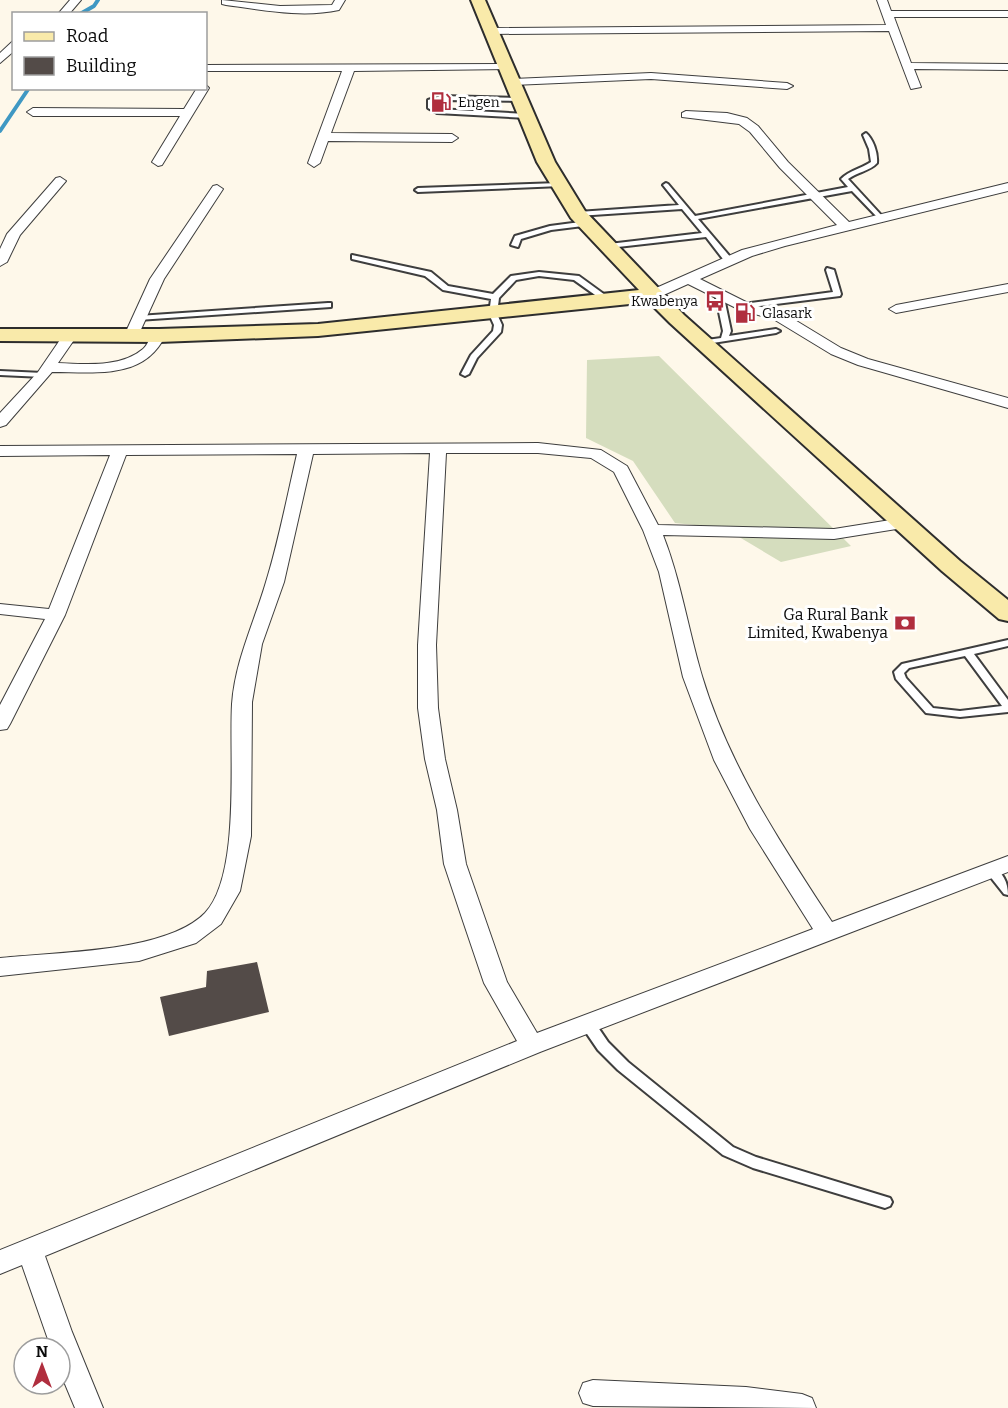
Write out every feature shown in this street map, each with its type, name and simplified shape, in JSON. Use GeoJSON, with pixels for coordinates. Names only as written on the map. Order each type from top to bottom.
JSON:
{"type":"FeatureCollection","features":[{"type":"Feature","properties":{"kind":"main road"},"geometry":{"type":"LineString","coordinates":[[478,0],[546,162],[559,185],[583,218],[652,295],[714,341],[903,523],[1008,613]]}},
{"type":"Feature","properties":{"kind":"main road"},"geometry":{"type":"LineString","coordinates":[[0,335],[69,337],[135,327],[158,336],[318,330],[494,305],[608,300],[652,295]]}},
{"type":"Feature","properties":{"kind":"street"},"geometry":{"type":"LineString","coordinates":[[65,12],[76,0]]}},
{"type":"Feature","properties":{"kind":"street"},"geometry":{"type":"LineString","coordinates":[[226,2],[315,10],[335,8],[340,0]]}},
{"type":"Feature","properties":{"kind":"street"},"geometry":{"type":"LineString","coordinates":[[882,0],[915,87]]}},
{"type":"Feature","properties":{"kind":"street"},"geometry":{"type":"LineString","coordinates":[[887,14],[1008,14]]}},
{"type":"Feature","properties":{"kind":"street"},"geometry":{"type":"LineString","coordinates":[[492,30],[893,28]]}},
{"type":"Feature","properties":{"kind":"street"},"geometry":{"type":"LineString","coordinates":[[0,60],[11,38]]}},
{"type":"Feature","properties":{"kind":"street"},"geometry":{"type":"LineString","coordinates":[[908,66],[1008,67]]}},
{"type":"Feature","properties":{"kind":"street"},"geometry":{"type":"LineString","coordinates":[[210,68],[349,68],[651,76],[787,86]]}},
{"type":"Feature","properties":{"kind":"street"},"geometry":{"type":"LineString","coordinates":[[314,163],[349,68]]}},
{"type":"Feature","properties":{"kind":"street"},"geometry":{"type":"LineString","coordinates":[[158,162],[202,90]]}},
{"type":"Feature","properties":{"kind":"street"},"geometry":{"type":"LineString","coordinates":[[33,112],[189,113]]}},
{"type":"Feature","properties":{"kind":"street"},"geometry":{"type":"LineString","coordinates":[[686,115],[727,117],[743,122],[754,129],[784,165],[845,226]]}},
{"type":"Feature","properties":{"kind":"street"},"geometry":{"type":"LineString","coordinates":[[324,136],[452,138]]}},
{"type":"Feature","properties":{"kind":"street"},"geometry":{"type":"LineString","coordinates":[[0,262],[14,234],[60,181]]}},
{"type":"Feature","properties":{"kind":"street"},"geometry":{"type":"LineString","coordinates":[[652,295],[729,261],[780,243],[880,217],[1008,188]]}},
{"type":"Feature","properties":{"kind":"street"},"geometry":{"type":"LineString","coordinates":[[135,327],[157,279],[217,189]]}},
{"type":"Feature","properties":{"kind":"street"},"geometry":{"type":"LineString","coordinates":[[689,279],[743,306],[780,317],[836,351],[862,362],[1008,403]]}},
{"type":"Feature","properties":{"kind":"street"},"geometry":{"type":"LineString","coordinates":[[896,309],[1008,288]]}},
{"type":"Feature","properties":{"kind":"street"},"geometry":{"type":"LineString","coordinates":[[46,372],[106,367],[133,360],[150,352],[158,336]]}},
{"type":"Feature","properties":{"kind":"street"},"geometry":{"type":"LineString","coordinates":[[0,422],[46,372],[69,337]]}},
{"type":"Feature","properties":{"kind":"street"},"geometry":{"type":"LineString","coordinates":[[0,452],[438,451],[538,448],[572,449],[595,453],[621,469],[652,530],[668,572],[693,677],[724,760],[761,829],[827,932]]}},
{"type":"Feature","properties":{"kind":"street"},"geometry":{"type":"LineString","coordinates":[[0,724],[56,615],[120,450]]}},
{"type":"Feature","properties":{"kind":"street"},"geometry":{"type":"LineString","coordinates":[[0,967],[139,952],[188,937],[213,918],[229,891],[240,836],[242,702],[253,644],[275,582],[306,451]]}},
{"type":"Feature","properties":{"kind":"street"},"geometry":{"type":"LineString","coordinates":[[438,451],[427,645],[428,708],[435,759],[447,810],[455,864],[475,924],[496,983],[532,1045]]}},
{"type":"Feature","properties":{"kind":"street"},"geometry":{"type":"LineString","coordinates":[[652,530],[834,534],[903,523]]}},
{"type":"Feature","properties":{"kind":"street"},"geometry":{"type":"LineString","coordinates":[[0,609],[56,615]]}},
{"type":"Feature","properties":{"kind":"street"},"geometry":{"type":"LineString","coordinates":[[0,1262],[532,1045],[1000,867]]}},
{"type":"Feature","properties":{"kind":"street"},"geometry":{"type":"LineString","coordinates":[[30,1251],[89,1408]]}},
{"type":"Feature","properties":{"kind":"street"},"geometry":{"type":"LineString","coordinates":[[593,1393],[746,1401],[802,1408]]}},
{"type":"Feature","properties":{"kind":"lane"},"geometry":{"type":"LineString","coordinates":[[433,99],[476,99],[524,108],[478,114],[437,111],[430,107],[430,101],[433,99]]}},
{"type":"Feature","properties":{"kind":"lane"},"geometry":{"type":"LineString","coordinates":[[476,99],[478,114]]}},
{"type":"Feature","properties":{"kind":"lane"},"geometry":{"type":"LineString","coordinates":[[866,135],[876,156],[875,163],[844,179],[880,217]]}},
{"type":"Feature","properties":{"kind":"lane"},"geometry":{"type":"LineString","coordinates":[[418,190],[559,185]]}},
{"type":"Feature","properties":{"kind":"lane"},"geometry":{"type":"LineString","coordinates":[[666,185],[729,261]]}},
{"type":"Feature","properties":{"kind":"lane"},"geometry":{"type":"LineString","coordinates":[[694,218],[851,189]]}},
{"type":"Feature","properties":{"kind":"lane"},"geometry":{"type":"LineString","coordinates":[[515,245],[518,238],[532,232],[583,218],[684,207]]}},
{"type":"Feature","properties":{"kind":"lane"},"geometry":{"type":"LineString","coordinates":[[609,246],[708,235]]}},
{"type":"Feature","properties":{"kind":"lane"},"geometry":{"type":"LineString","coordinates":[[355,257],[428,274],[446,288],[494,305]]}},
{"type":"Feature","properties":{"kind":"lane"},"geometry":{"type":"LineString","coordinates":[[743,306],[837,294],[830,270]]}},
{"type":"Feature","properties":{"kind":"lane"},"geometry":{"type":"LineString","coordinates":[[465,374],[474,357],[497,332],[494,305],[514,278],[549,274],[576,278],[608,300]]}},
{"type":"Feature","properties":{"kind":"lane"},"geometry":{"type":"LineString","coordinates":[[714,341],[727,331],[719,293]]}},
{"type":"Feature","properties":{"kind":"lane"},"geometry":{"type":"LineString","coordinates":[[135,327],[328,305]]}},
{"type":"Feature","properties":{"kind":"lane"},"geometry":{"type":"LineString","coordinates":[[714,341],[776,331]]}},
{"type":"Feature","properties":{"kind":"lane"},"geometry":{"type":"LineString","coordinates":[[0,373],[46,372]]}},
{"type":"Feature","properties":{"kind":"lane"},"geometry":{"type":"LineString","coordinates":[[967,652],[1008,708],[960,714],[930,711],[901,679],[901,668],[906,666],[967,652],[1008,643]]}},
{"type":"Feature","properties":{"kind":"lane"},"geometry":{"type":"LineString","coordinates":[[1000,867],[1008,891]]}},
{"type":"Feature","properties":{"kind":"lane"},"geometry":{"type":"LineString","coordinates":[[588,1024],[603,1046],[623,1066],[728,1151],[753,1162],[885,1202]]}},
{"type":"Feature","properties":{"kind":"green space"},"geometry":{"type":"Polygon","coordinates":[[[659,356],[851,546],[781,562],[724,528],[675,523],[633,461],[586,438],[587,360],[659,356]]]}},
{"type":"Feature","properties":{"kind":"building"},"geometry":{"type":"Polygon","coordinates":[[[257,962],[269,1012],[169,1036],[160,997],[206,987],[207,971],[257,962]]]}},
{"type":"Feature","properties":{"kind":"waterway"},"geometry":{"type":"LineString","coordinates":[[84,12],[94,6],[98,0]]}},
{"type":"Feature","properties":{"kind":"waterway"},"geometry":{"type":"LineString","coordinates":[[0,131],[28,90]]}},
{"type":"Feature","properties":{"kind":"place","name":"Engen"},"geometry":{"type":"Point","coordinates":[441,102]}},
{"type":"Feature","properties":{"kind":"place","name":"Kwabenya"},"geometry":{"type":"Point","coordinates":[715,301]}},
{"type":"Feature","properties":{"kind":"place","name":"Glasark"},"geometry":{"type":"Point","coordinates":[745,313]}},
{"type":"Feature","properties":{"kind":"place","name":"Ga Rural Bank Limited, Kwabenya"},"geometry":{"type":"Point","coordinates":[905,623]}}]}
